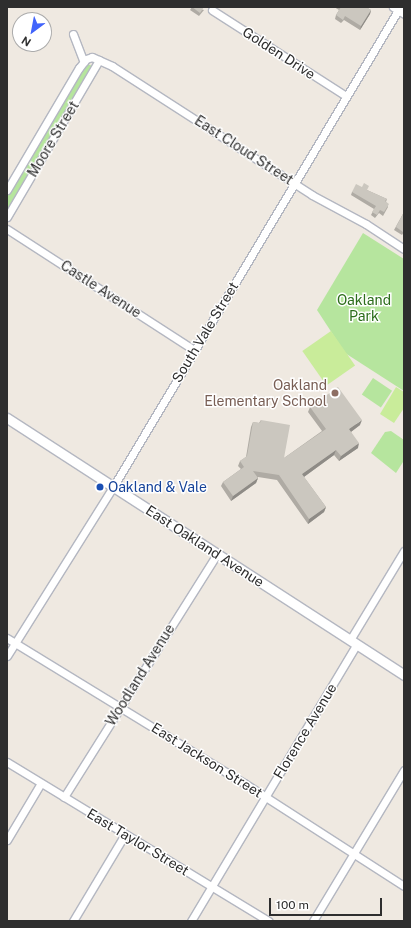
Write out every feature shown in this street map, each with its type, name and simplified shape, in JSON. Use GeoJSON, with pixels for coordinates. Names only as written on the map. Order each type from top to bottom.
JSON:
{"type":"FeatureCollection","features":[{"type":"Feature","properties":{"kind":"main road","name":"East Oakland Avenue"},"geometry":{"type":"LineString","coordinates":[[7,418],[404,675]]}},
{"type":"Feature","properties":{"kind":"street","name":"Golden Drive"},"geometry":{"type":"LineString","coordinates":[[212,10],[346,96]]}},
{"type":"Feature","properties":{"kind":"street","name":"South Vale Street"},"geometry":{"type":"LineString","coordinates":[[7,656],[113,487],[294,182],[399,10]]}},
{"type":"Feature","properties":{"kind":"street"},"geometry":{"type":"LineString","coordinates":[[73,34],[84,62],[92,57],[99,60]]}},
{"type":"Feature","properties":{"kind":"street","name":"Moore Street"},"geometry":{"type":"LineString","coordinates":[[7,217],[99,60]]}},
{"type":"Feature","properties":{"kind":"street","name":"East Cloud Street"},"geometry":{"type":"LineString","coordinates":[[99,60],[404,249]]}},
{"type":"Feature","properties":{"kind":"street","name":"Moore Street"},"geometry":{"type":"LineString","coordinates":[[7,190],[84,62]]}},
{"type":"Feature","properties":{"kind":"street","name":"Castle Avenue"},"geometry":{"type":"LineString","coordinates":[[7,229],[194,350]]}},
{"type":"Feature","properties":{"kind":"street","name":"Florence Avenue"},"geometry":{"type":"LineString","coordinates":[[191,921],[266,797],[404,551]]}},
{"type":"Feature","properties":{"kind":"street","name":"Woodland Avenue"},"geometry":{"type":"LineString","coordinates":[[64,797],[217,554]]}},
{"type":"Feature","properties":{"kind":"street","name":"East Jackson Street"},"geometry":{"type":"LineString","coordinates":[[7,638],[266,797],[404,886]]}},
{"type":"Feature","properties":{"kind":"street","name":"East Taylor Street"},"geometry":{"type":"LineString","coordinates":[[7,762],[268,921]]}},
{"type":"Feature","properties":{"kind":"street"},"geometry":{"type":"LineString","coordinates":[[313,921],[404,770]]}},
{"type":"Feature","properties":{"kind":"street"},"geometry":{"type":"LineString","coordinates":[[7,840],[41,783]]}},
{"type":"Feature","properties":{"kind":"street"},"geometry":{"type":"LineString","coordinates":[[73,921],[125,834]]}},
{"type":"Feature","properties":{"kind":"green space"},"geometry":{"type":"Polygon","coordinates":[[[88,64],[92,66],[7,212],[7,197],[84,65],[88,64]]]}},
{"type":"Feature","properties":{"kind":"green space","name":"Oakland Park"},"geometry":{"type":"Polygon","coordinates":[[[363,233],[404,259],[404,391],[345,353],[317,310],[363,233]]]}},
{"type":"Feature","properties":{"kind":"green space"},"geometry":{"type":"Polygon","coordinates":[[[331,331],[355,365],[326,385],[302,351],[331,331]]]}},
{"type":"Feature","properties":{"kind":"green space"},"geometry":{"type":"Polygon","coordinates":[[[373,378],[392,391],[381,407],[362,395],[373,378]]]}},
{"type":"Feature","properties":{"kind":"green space"},"geometry":{"type":"Polygon","coordinates":[[[396,387],[404,392],[404,408],[394,423],[380,414],[396,387]]]}},
{"type":"Feature","properties":{"kind":"green space"},"geometry":{"type":"Polygon","coordinates":[[[391,431],[404,440],[403,462],[396,473],[371,453],[385,432],[391,431]]]}},
{"type":"Feature","properties":{"kind":"building"},"geometry":{"type":"Polygon","coordinates":[[[192,7],[204,7],[200,13],[192,7]]]}},
{"type":"Feature","properties":{"kind":"building"},"geometry":{"type":"Polygon","coordinates":[[[341,7],[366,7],[371,10],[361,26],[345,16],[343,20],[336,15],[341,7]]]}},
{"type":"Feature","properties":{"kind":"building"},"geometry":{"type":"Polygon","coordinates":[[[364,183],[369,186],[367,190],[387,199],[385,201],[389,204],[384,212],[380,210],[377,215],[372,212],[376,206],[352,192],[356,184],[362,187],[364,183]]]}},
{"type":"Feature","properties":{"kind":"building"},"geometry":{"type":"Polygon","coordinates":[[[404,212],[404,231],[403,232],[396,227],[404,212]]]}},
{"type":"Feature","properties":{"kind":"building","name":"Oakland Elementary School"},"geometry":{"type":"Polygon","coordinates":[[[338,387],[362,420],[349,429],[359,443],[341,456],[336,450],[302,474],[326,507],[309,519],[279,475],[253,471],[258,478],[233,496],[223,482],[244,467],[240,461],[247,456],[253,422],[260,423],[261,420],[290,425],[284,458],[326,429],[310,407],[338,387]]]}},
{"type":"Feature","properties":{"kind":"place","name":"Oakland Elementary School"},"geometry":{"type":"Point","coordinates":[335,393]}},
{"type":"Feature","properties":{"kind":"place","name":"Oakland & Vale"},"geometry":{"type":"Point","coordinates":[100,487]}}]}
